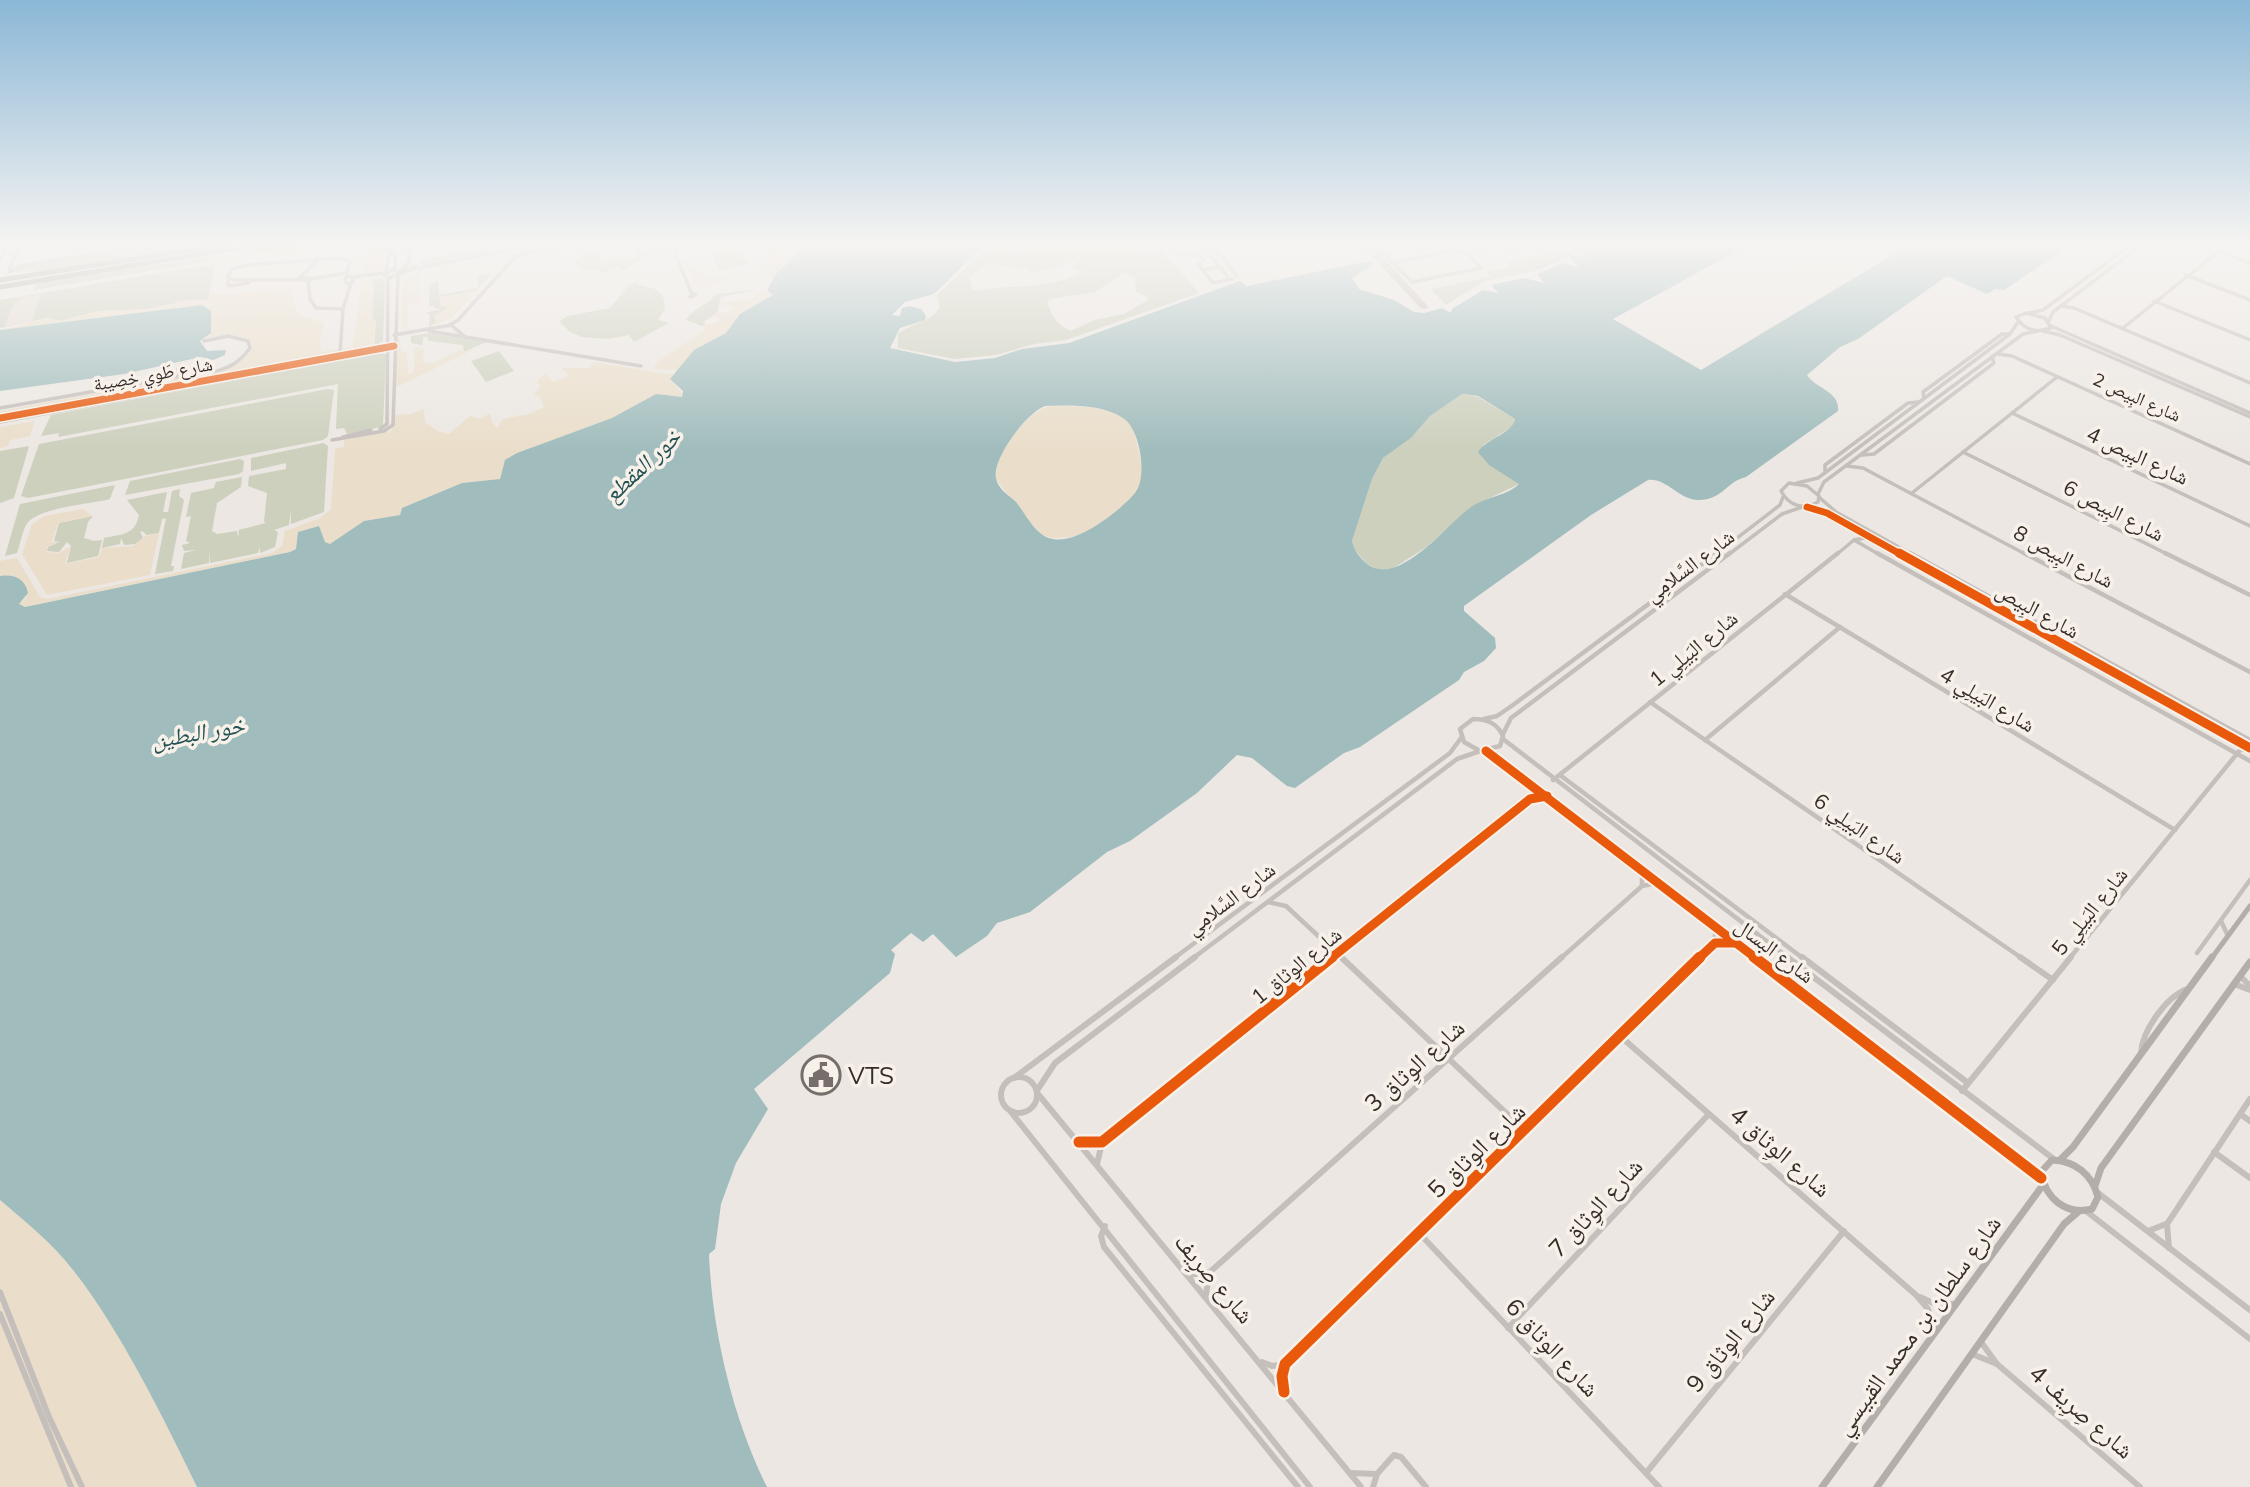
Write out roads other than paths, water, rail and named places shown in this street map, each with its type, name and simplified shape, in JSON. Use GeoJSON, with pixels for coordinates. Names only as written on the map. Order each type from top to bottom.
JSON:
{"type":"FeatureCollection","features":[{"type":"Feature","properties":{"kind":"main road"},"geometry":{"type":"LineString","coordinates":[[2082,1212],[2057,1203],[2042,1182],[2043,1167],[2058,1160],[2073,1147],[2189,989],[2226,933],[2250,906]]}},
{"type":"Feature","properties":{"kind":"main road"},"geometry":{"type":"LineString","coordinates":[[1877,1487],[2064,1224],[2096,1204],[2101,1168],[2250,962]]}},
{"type":"Feature","properties":{"kind":"main road"},"geometry":{"type":"LineString","coordinates":[[2058,1160],[2079,1168],[2096,1189]]}},
{"type":"Feature","properties":{"kind":"main road","name":"شارع سلطان بن محمد القبيسي"},"geometry":{"type":"LineString","coordinates":[[1822,1487],[2042,1182]]}},
{"type":"Feature","properties":{"kind":"street"},"geometry":{"type":"LineString","coordinates":[[340,355],[343,313]]}},
{"type":"Feature","properties":{"kind":"street"},"geometry":{"type":"LineString","coordinates":[[387,313],[388,427]]}},
{"type":"Feature","properties":{"kind":"street"},"geometry":{"type":"LineString","coordinates":[[332,440],[388,427],[394,423],[396,313]]}},
{"type":"Feature","properties":{"kind":"street"},"geometry":{"type":"LineString","coordinates":[[439,331],[464,313]]}},
{"type":"Feature","properties":{"kind":"street"},"geometry":{"type":"LineString","coordinates":[[1797,483],[1815,480],[1825,473],[1825,465],[1908,403],[1919,402],[2010,334],[2017,327],[2017,316],[2027,313]]}},
{"type":"Feature","properties":{"kind":"street"},"geometry":{"type":"LineString","coordinates":[[2030,313],[2250,415]]}},
{"type":"Feature","properties":{"kind":"street"},"geometry":{"type":"LineString","coordinates":[[2050,323],[2052,313]]}},
{"type":"Feature","properties":{"kind":"street"},"geometry":{"type":"LineString","coordinates":[[2083,313],[2248,381]]}},
{"type":"Feature","properties":{"kind":"street"},"geometry":{"type":"LineString","coordinates":[[2088,313],[2121,328]]}},
{"type":"Feature","properties":{"kind":"street"},"geometry":{"type":"LineString","coordinates":[[2121,328],[2139,313]]}},
{"type":"Feature","properties":{"kind":"street"},"geometry":{"type":"LineString","coordinates":[[2185,313],[2250,340]]}},
{"type":"Feature","properties":{"kind":"street"},"geometry":{"type":"LineString","coordinates":[[449,335],[457,329],[458,320]]}},
{"type":"Feature","properties":{"kind":"street"},"geometry":{"type":"LineString","coordinates":[[2018,322],[2060,335],[2250,415]]}},
{"type":"Feature","properties":{"kind":"street"},"geometry":{"type":"LineString","coordinates":[[1819,496],[1824,482],[1861,455],[1874,454],[1994,363],[1994,355],[2023,334],[2040,331],[2050,323]]}},
{"type":"Feature","properties":{"kind":"street"},"geometry":{"type":"LineString","coordinates":[[447,326],[457,329],[467,338]]}},
{"type":"Feature","properties":{"kind":"street"},"geometry":{"type":"LineString","coordinates":[[394,335],[439,331],[449,335],[641,366]]}},
{"type":"Feature","properties":{"kind":"street","name":"شارع طَوِي خِصِيبة"},"geometry":{"type":"LineString","coordinates":[[186,386],[340,355],[388,350],[408,335]]}},
{"type":"Feature","properties":{"kind":"street"},"geometry":{"type":"LineString","coordinates":[[0,408],[228,367],[241,360],[250,348],[246,339],[235,336],[204,341]]}},
{"type":"Feature","properties":{"kind":"street"},"geometry":{"type":"LineString","coordinates":[[375,351],[388,341]]}},
{"type":"Feature","properties":{"kind":"street","name":"شارع البِيص 2"},"geometry":{"type":"LineString","coordinates":[[2005,347],[2012,356]]}},
{"type":"Feature","properties":{"kind":"street","name":"شارع طَوِي خِصِيبة"},"geometry":{"type":"LineString","coordinates":[[0,420],[375,351]]}},
{"type":"Feature","properties":{"kind":"street","name":"شارع البِيص 2"},"geometry":{"type":"LineString","coordinates":[[1994,355],[2012,356],[2250,464]]}},
{"type":"Feature","properties":{"kind":"street"},"geometry":{"type":"LineString","coordinates":[[176,377],[179,367],[197,373]]}},
{"type":"Feature","properties":{"kind":"street"},"geometry":{"type":"LineString","coordinates":[[186,386],[187,375]]}},
{"type":"Feature","properties":{"kind":"street"},"geometry":{"type":"LineString","coordinates":[[187,375],[192,383]]}},
{"type":"Feature","properties":{"kind":"street"},"geometry":{"type":"LineString","coordinates":[[1912,494],[2057,376]]}},
{"type":"Feature","properties":{"kind":"street"},"geometry":{"type":"LineString","coordinates":[[2223,397],[2227,403]]}},
{"type":"Feature","properties":{"kind":"street","name":"شارع البِيص 4"},"geometry":{"type":"LineString","coordinates":[[2012,413],[2250,526]]}},
{"type":"Feature","properties":{"kind":"street","name":"شارع البِيص 6"},"geometry":{"type":"LineString","coordinates":[[1963,452],[2250,595]]}},
{"type":"Feature","properties":{"kind":"street","name":"شارع البِيص 8"},"geometry":{"type":"LineString","coordinates":[[1857,459],[1863,468]]}},
{"type":"Feature","properties":{"kind":"street","name":"شارع البِيص 8"},"geometry":{"type":"LineString","coordinates":[[1847,466],[1863,468],[2250,672]]}},
{"type":"Feature","properties":{"kind":"street","name":"شارع البِيص"},"geometry":{"type":"LineString","coordinates":[[1797,483],[1819,496],[1836,512],[2250,740]]}},
{"type":"Feature","properties":{"kind":"street","name":"شارع السَّلامِي"},"geometry":{"type":"LineString","coordinates":[[1483,719],[1497,716],[1768,516],[1778,507],[1783,497],[1783,486],[1797,483]]}},
{"type":"Feature","properties":{"kind":"street","name":"شارع السَّلامِي"},"geometry":{"type":"LineString","coordinates":[[1503,736],[1511,718],[1785,512],[1817,504],[1819,496]]}},
{"type":"Feature","properties":{"kind":"street","name":"شارع البِيص"},"geometry":{"type":"LineString","coordinates":[[1783,497],[1827,513],[2250,748]]}},
{"type":"Feature","properties":{"kind":"street"},"geometry":{"type":"LineString","coordinates":[[1854,528],[1857,535],[1854,540]]}},
{"type":"Feature","properties":{"kind":"street"},"geometry":{"type":"LineString","coordinates":[[1854,540],[1872,538]]}},
{"type":"Feature","properties":{"kind":"street"},"geometry":{"type":"LineString","coordinates":[[1854,540],[2239,752],[2250,761]]}},
{"type":"Feature","properties":{"kind":"street","name":"شارع البَيلِي 1"},"geometry":{"type":"LineString","coordinates":[[1553,780],[1854,540]]}},
{"type":"Feature","properties":{"kind":"street","name":"شارع البَيلِي 4"},"geometry":{"type":"LineString","coordinates":[[1785,594],[2175,830]]}},
{"type":"Feature","properties":{"kind":"street"},"geometry":{"type":"LineString","coordinates":[[1706,740],[1840,627]]}},
{"type":"Feature","properties":{"kind":"street","name":"شارع البَيلِي 6"},"geometry":{"type":"LineString","coordinates":[[1650,702],[2053,980]]}},
{"type":"Feature","properties":{"kind":"street"},"geometry":{"type":"LineString","coordinates":[[1483,719],[1496,724],[1503,736],[1496,749],[1483,751],[1469,746],[1461,737],[1460,729],[1465,723],[1483,719]]}},
{"type":"Feature","properties":{"kind":"street","name":"شارع البسال"},"geometry":{"type":"LineString","coordinates":[[1503,736],[1553,780],[1962,1091],[2058,1160]]}},
{"type":"Feature","properties":{"kind":"street","name":"شارع السَّلامِي"},"geometry":{"type":"LineString","coordinates":[[1014,1078],[1441,760],[1456,747],[1461,737]]}},
{"type":"Feature","properties":{"kind":"street"},"geometry":{"type":"LineString","coordinates":[[2234,739],[2239,752]]}},
{"type":"Feature","properties":{"kind":"street"},"geometry":{"type":"LineString","coordinates":[[2239,752],[2250,748]]}},
{"type":"Feature","properties":{"kind":"street","name":"شارع السَّلامِي"},"geometry":{"type":"LineString","coordinates":[[1038,1091],[1055,1063],[1457,759],[1483,751]]}},
{"type":"Feature","properties":{"kind":"street","name":"شارع البسال"},"geometry":{"type":"LineString","coordinates":[[1483,751],[1532,784],[2042,1182]]}},
{"type":"Feature","properties":{"kind":"street","name":"شارع البَيلِي 5"},"geometry":{"type":"LineString","coordinates":[[1962,1091],[2239,752]]}},
{"type":"Feature","properties":{"kind":"street"},"geometry":{"type":"LineString","coordinates":[[1432,759],[1441,760]]}},
{"type":"Feature","properties":{"kind":"street"},"geometry":{"type":"LineString","coordinates":[[1560,775],[1968,1083]]}},
{"type":"Feature","properties":{"kind":"street"},"geometry":{"type":"LineString","coordinates":[[1530,799],[1532,784]]}},
{"type":"Feature","properties":{"kind":"street","name":"شارع الوِثاق 1"},"geometry":{"type":"LineString","coordinates":[[1102,1142],[1530,799],[1547,796]]}},
{"type":"Feature","properties":{"kind":"street"},"geometry":{"type":"LineString","coordinates":[[1642,870],[1642,886],[1659,883]]}},
{"type":"Feature","properties":{"kind":"street"},"geometry":{"type":"LineString","coordinates":[[2197,953],[2250,880]]}},
{"type":"Feature","properties":{"kind":"street","name":"شارع الوِثاق 3"},"geometry":{"type":"LineString","coordinates":[[1210,1272],[1642,886]]}},
{"type":"Feature","properties":{"kind":"street"},"geometry":{"type":"LineString","coordinates":[[1283,890],[1286,906]]}},
{"type":"Feature","properties":{"kind":"street"},"geometry":{"type":"LineString","coordinates":[[1267,902],[1286,906],[1524,1130]]}},
{"type":"Feature","properties":{"kind":"street"},"geometry":{"type":"LineString","coordinates":[[2220,920],[2226,933]]}},
{"type":"Feature","properties":{"kind":"street"},"geometry":{"type":"LineString","coordinates":[[1715,927],[1715,943],[1735,943]]}},
{"type":"Feature","properties":{"kind":"street"},"geometry":{"type":"LineString","coordinates":[[2215,928],[2226,933]]}},
{"type":"Feature","properties":{"kind":"street","name":"شارع الوِثاق 5"},"geometry":{"type":"LineString","coordinates":[[1285,1364],[1715,943]]}},
{"type":"Feature","properties":{"kind":"street"},"geometry":{"type":"LineString","coordinates":[[2240,976],[2250,988]]}},
{"type":"Feature","properties":{"kind":"street"},"geometry":{"type":"LineString","coordinates":[[2234,984],[2250,988]]}},
{"type":"Feature","properties":{"kind":"street","name":"شارع الوِثاق 4"},"geometry":{"type":"LineString","coordinates":[[1620,1036],[1916,1295],[1928,1308],[1935,1333]]}},
{"type":"Feature","properties":{"kind":"street"},"geometry":{"type":"LineString","coordinates":[[1051,1043],[1053,1050]]}},
{"type":"Feature","properties":{"kind":"street"},"geometry":{"type":"LineString","coordinates":[[1011,1112],[1022,1113],[1032,1108],[1038,1091],[1031,1080],[1014,1078],[1006,1084],[1001,1093],[1002,1104],[1105,1226],[1310,1487]]}},
{"type":"Feature","properties":{"kind":"street","name":"شارع صِرِيف"},"geometry":{"type":"LineString","coordinates":[[1038,1091],[1361,1487]]}},
{"type":"Feature","properties":{"kind":"street"},"geometry":{"type":"LineString","coordinates":[[2147,1231],[2167,1224],[2250,1099]]}},
{"type":"Feature","properties":{"kind":"street","name":"شارع الوِثاق 7"},"geometry":{"type":"LineString","coordinates":[[1508,1328],[1709,1114]]}},
{"type":"Feature","properties":{"kind":"street"},"geometry":{"type":"LineString","coordinates":[[2240,1114],[2250,1121]]}},
{"type":"Feature","properties":{"kind":"street"},"geometry":{"type":"LineString","coordinates":[[1079,1142],[1102,1142]]}},
{"type":"Feature","properties":{"kind":"street"},"geometry":{"type":"LineString","coordinates":[[1097,1164],[1097,1150],[1102,1142]]}},
{"type":"Feature","properties":{"kind":"street"},"geometry":{"type":"LineString","coordinates":[[2214,1152],[2250,1178]]}},
{"type":"Feature","properties":{"kind":"street"},"geometry":{"type":"LineString","coordinates":[[2096,1189],[2250,1310]]}},
{"type":"Feature","properties":{"kind":"street"},"geometry":{"type":"LineString","coordinates":[[2082,1212],[2250,1339]]}},
{"type":"Feature","properties":{"kind":"street"},"geometry":{"type":"LineString","coordinates":[[2167,1224],[2169,1248]]}},
{"type":"Feature","properties":{"kind":"street"},"geometry":{"type":"LineString","coordinates":[[1105,1226],[1101,1236],[1104,1247],[1298,1487]]}},
{"type":"Feature","properties":{"kind":"street","name":"شارع الوِثاق 9"},"geometry":{"type":"LineString","coordinates":[[1646,1473],[1844,1231]]}},
{"type":"Feature","properties":{"kind":"street","name":"شارع الوِثاق 6"},"geometry":{"type":"LineString","coordinates":[[1418,1233],[1659,1487]]}},
{"type":"Feature","properties":{"kind":"street"},"geometry":{"type":"LineString","coordinates":[[1188,1275],[1201,1276],[1210,1272]]}},
{"type":"Feature","properties":{"kind":"street"},"geometry":{"type":"LineString","coordinates":[[1207,1298],[1206,1282],[1210,1272]]}},
{"type":"Feature","properties":{"kind":"street"},"geometry":{"type":"LineString","coordinates":[[0,1292],[49,1417],[82,1487]]}},
{"type":"Feature","properties":{"kind":"street","name":"شارع الوِثاق 4"},"geometry":{"type":"LineString","coordinates":[[1916,1295],[1933,1303],[1956,1304]]}},
{"type":"Feature","properties":{"kind":"street"},"geometry":{"type":"LineString","coordinates":[[0,1314],[71,1487]]}},
{"type":"Feature","properties":{"kind":"street","name":"شارع صِرِيف 4"},"geometry":{"type":"LineString","coordinates":[[1981,1341],[1997,1364],[2140,1487]]}},
{"type":"Feature","properties":{"kind":"street","name":"شارع صِرِيف 4"},"geometry":{"type":"LineString","coordinates":[[1972,1354],[1997,1364]]}},
{"type":"Feature","properties":{"kind":"street"},"geometry":{"type":"LineString","coordinates":[[1259,1361],[1272,1366],[1285,1364],[1282,1376],[1284,1392]]}},
{"type":"Feature","properties":{"kind":"street"},"geometry":{"type":"LineString","coordinates":[[1373,1487],[1377,1474],[1394,1455],[1401,1457],[1426,1487]]}},
{"type":"Feature","properties":{"kind":"street"},"geometry":{"type":"LineString","coordinates":[[1350,1473],[1377,1474]]}},
{"type":"Feature","properties":{"kind":"water"},"geometry":{"type":"Polygon","coordinates":[[[134,313],[211,313],[211,333],[200,341],[207,351],[226,350],[225,355],[213,360],[201,357],[124,374],[0,391],[0,330],[134,313]]]}},
{"type":"Feature","properties":{"kind":"water"},"geometry":{"type":"Polygon","coordinates":[[[894,313],[892,315],[900,316],[901,313],[924,313],[925,320],[900,328],[890,348],[955,362],[995,358],[1022,349],[1069,343],[1151,313],[1623,313],[1613,319],[1701,370],[1795,313],[1894,313],[1858,339],[1840,347],[1807,375],[1835,399],[1838,411],[1746,477],[1713,497],[1698,500],[1685,497],[1661,482],[1648,480],[1591,515],[1464,606],[1464,611],[1495,638],[1496,648],[1484,661],[1464,672],[1459,680],[1360,747],[1344,753],[1295,788],[1287,786],[1252,758],[1237,755],[1197,793],[1130,841],[1107,852],[1030,912],[997,923],[987,936],[956,957],[933,934],[923,942],[911,933],[891,950],[895,954],[890,973],[754,1089],[768,1109],[736,1163],[721,1204],[715,1249],[709,1254],[715,1313],[726,1374],[744,1433],[767,1487],[197,1487],[153,1399],[83,1283],[57,1251],[0,1200],[0,576],[10,576],[22,581],[28,593],[19,604],[25,607],[290,552],[296,549],[298,532],[319,526],[325,542],[330,544],[364,521],[400,515],[402,508],[462,483],[500,479],[505,460],[517,453],[612,418],[656,394],[682,397],[683,391],[670,379],[694,350],[726,333],[740,314],[894,313]],[[1462,394],[1430,416],[1411,438],[1383,458],[1372,479],[1352,541],[1357,553],[1366,563],[1378,569],[1392,568],[1406,562],[1471,507],[1519,484],[1489,465],[1478,452],[1509,429],[1515,419],[1478,396],[1462,394]],[[1045,406],[1037,410],[1012,438],[996,470],[1001,489],[1016,502],[1039,532],[1048,538],[1059,540],[1082,534],[1113,514],[1134,494],[1140,481],[1140,451],[1129,423],[1115,413],[1075,406],[1045,406]]]}},
{"type":"Feature","properties":{"kind":"place","name":"VTS"},"geometry":{"type":"Point","coordinates":[821,1075]}},
{"type":"Feature","properties":{"kind":"water label","name":"خور المقطع"},"geometry":{"type":"Point","coordinates":[642,465]}},
{"type":"Feature","properties":{"kind":"water label","name":"خور البطين"},"geometry":{"type":"Point","coordinates":[198,732]}}]}
